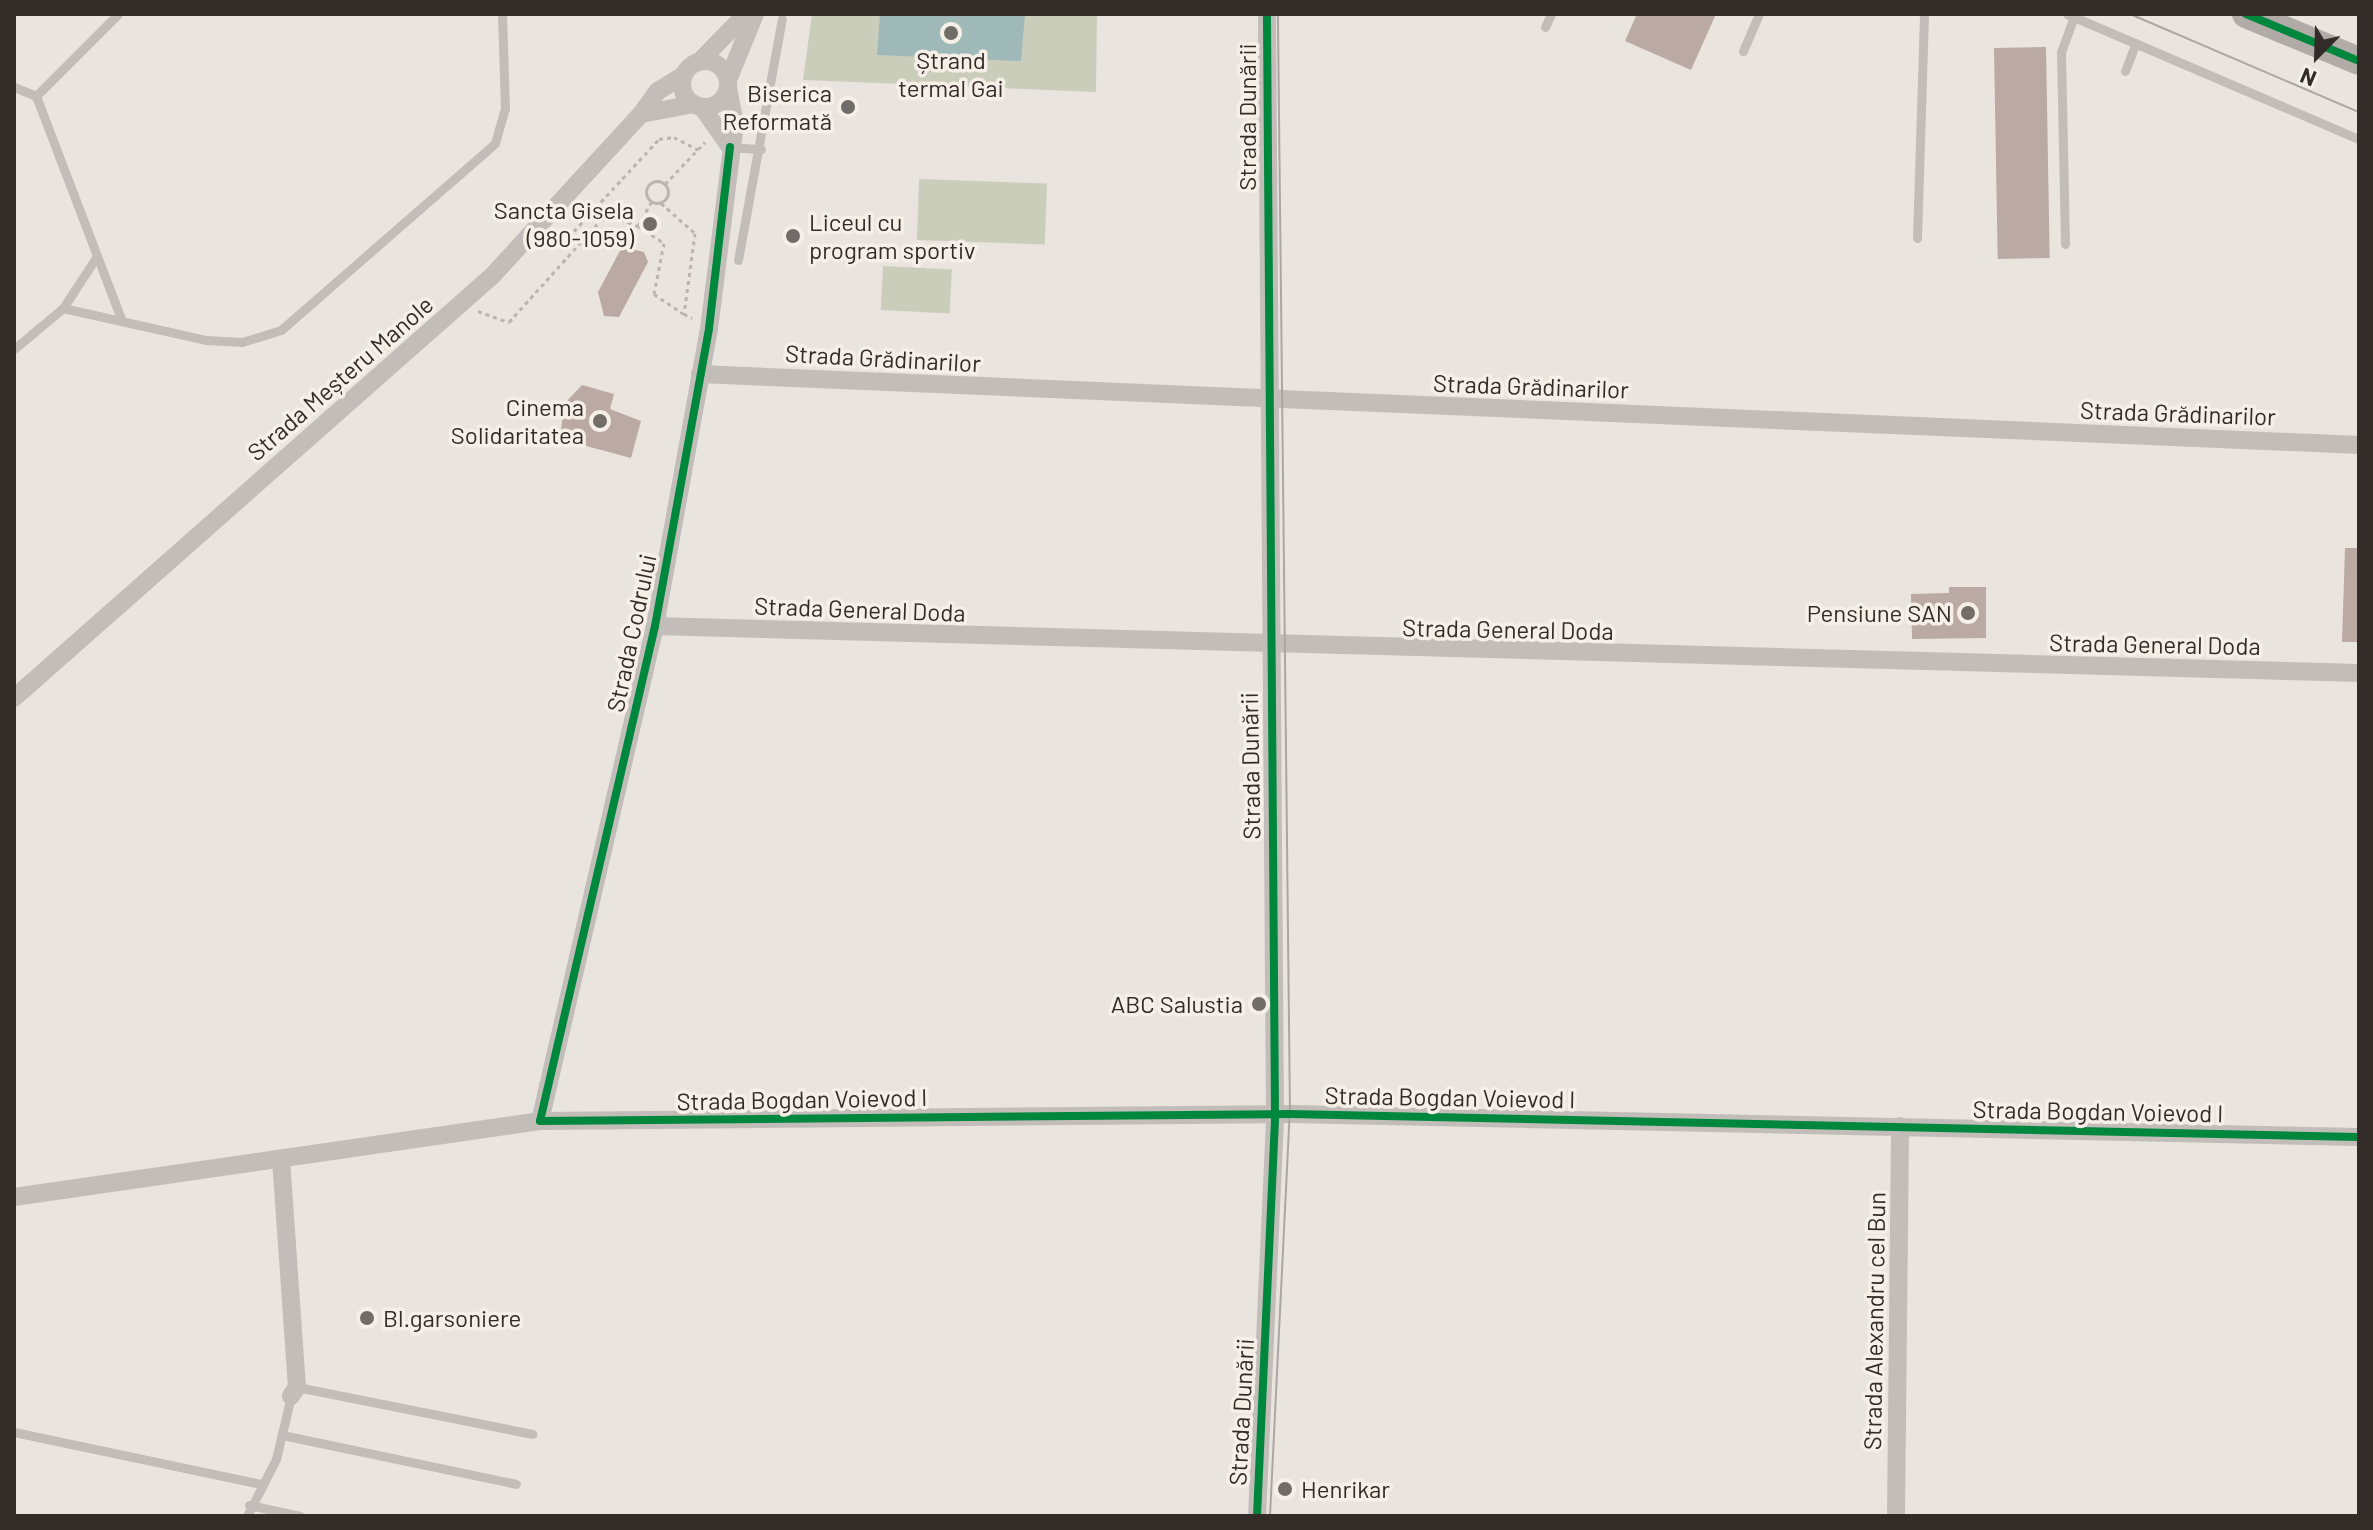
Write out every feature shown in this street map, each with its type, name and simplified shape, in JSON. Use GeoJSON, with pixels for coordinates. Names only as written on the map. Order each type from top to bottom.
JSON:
{"type":"FeatureCollection","features":[{"type":"Feature","properties":{"kind":"main road"},"geometry":{"type":"LineString","coordinates":[[2246,14],[2359,61]]}},
{"type":"Feature","properties":{"kind":"street"},"geometry":{"type":"LineString","coordinates":[[730,147],[719,127],[683,91],[684,75],[746,14]]}},
{"type":"Feature","properties":{"kind":"street"},"geometry":{"type":"LineString","coordinates":[[641,114],[718,102],[728,85],[755,14]]}},
{"type":"Feature","properties":{"kind":"street","name":"Strada Dunării"},"geometry":{"type":"LineString","coordinates":[[1257,1516],[1275,1114],[1268,648],[1267,14]]}},
{"type":"Feature","properties":{"kind":"street"},"geometry":{"type":"LineString","coordinates":[[699,62],[719,66],[728,85]]}},
{"type":"Feature","properties":{"kind":"street","name":"Strada Meșteru Manole"},"geometry":{"type":"LineString","coordinates":[[14,698],[464,302],[542,223],[641,114],[658,91],[684,75]]}},
{"type":"Feature","properties":{"kind":"street","name":"Strada Codrului"},"geometry":{"type":"LineString","coordinates":[[540,1121],[655,626],[709,329],[736,110],[728,85]]}},
{"type":"Feature","properties":{"kind":"street","name":"Strada Grădinarilor"},"geometry":{"type":"LineString","coordinates":[[700,374],[2359,445]]}},
{"type":"Feature","properties":{"kind":"street","name":"Strada General Doda"},"geometry":{"type":"LineString","coordinates":[[655,626],[1268,648],[2359,673]]}},
{"type":"Feature","properties":{"kind":"street","name":"Strada Bogdan Voievod I"},"geometry":{"type":"LineString","coordinates":[[14,1197],[540,1121],[1275,1114],[2359,1137]]}},
{"type":"Feature","properties":{"kind":"street","name":"Strada Alexandru cel Bun"},"geometry":{"type":"LineString","coordinates":[[1896,1516],[1900,1126]]}},
{"type":"Feature","properties":{"kind":"street"},"geometry":{"type":"LineString","coordinates":[[281,1159],[294,1392]]}},
{"type":"Feature","properties":{"kind":"lane"},"geometry":{"type":"LineString","coordinates":[[36,96],[118,14]]}},
{"type":"Feature","properties":{"kind":"lane"},"geometry":{"type":"LineString","coordinates":[[63,308],[206,340],[242,342],[281,330],[495,143],[505,109],[502,14]]}},
{"type":"Feature","properties":{"kind":"lane"},"geometry":{"type":"LineString","coordinates":[[1545,27],[1551,14]]}},
{"type":"Feature","properties":{"kind":"lane"},"geometry":{"type":"LineString","coordinates":[[1743,51],[1759,14]]}},
{"type":"Feature","properties":{"kind":"lane"},"geometry":{"type":"LineString","coordinates":[[1917,238],[1924,14]]}},
{"type":"Feature","properties":{"kind":"lane"},"geometry":{"type":"LineString","coordinates":[[2065,244],[2061,52],[2071,16],[2359,139]]}},
{"type":"Feature","properties":{"kind":"lane"},"geometry":{"type":"LineString","coordinates":[[738,260],[761,149],[782,19]]}},
{"type":"Feature","properties":{"kind":"lane"},"geometry":{"type":"LineString","coordinates":[[2125,71],[2136,43]]}},
{"type":"Feature","properties":{"kind":"lane"},"geometry":{"type":"LineString","coordinates":[[14,87],[36,96],[121,319]]}},
{"type":"Feature","properties":{"kind":"lane"},"geometry":{"type":"LineString","coordinates":[[730,147],[761,149]]}},
{"type":"Feature","properties":{"kind":"lane"},"geometry":{"type":"LineString","coordinates":[[14,349],[63,308],[97,256]]}},
{"type":"Feature","properties":{"kind":"lane"},"geometry":{"type":"LineString","coordinates":[[247,1516],[249,1505],[282,1435],[294,1392],[532,1434]]}},
{"type":"Feature","properties":{"kind":"lane"},"geometry":{"type":"LineString","coordinates":[[14,1432],[261,1484]]}},
{"type":"Feature","properties":{"kind":"lane"},"geometry":{"type":"LineString","coordinates":[[282,1435],[516,1484]]}},
{"type":"Feature","properties":{"kind":"lane"},"geometry":{"type":"LineString","coordinates":[[249,1505],[300,1516]]}},
{"type":"Feature","properties":{"kind":"path"},"geometry":{"type":"LineString","coordinates":[[638,226],[652,201],[648,185],[665,184],[719,127]]}},
{"type":"Feature","properties":{"kind":"path"},"geometry":{"type":"LineString","coordinates":[[563,243],[659,139],[674,137],[698,150]]}},
{"type":"Feature","properties":{"kind":"path"},"geometry":{"type":"LineString","coordinates":[[661,203],[668,196],[665,184]]}},
{"type":"Feature","properties":{"kind":"path"},"geometry":{"type":"LineString","coordinates":[[652,201],[661,203],[695,233],[684,314]]}},
{"type":"Feature","properties":{"kind":"path"},"geometry":{"type":"LineString","coordinates":[[464,302],[495,322],[509,322],[605,218],[638,226],[664,243],[654,294],[709,329]]}},
{"type":"Feature","properties":{"kind":"path"},"geometry":{"type":"LineString","coordinates":[[542,223],[573,251]]}},
{"type":"Feature","properties":{"kind":"green space","name":"Ștrand termal Gai"},"geometry":{"type":"Polygon","coordinates":[[[812,14],[1097,14],[1096,92],[803,80],[812,14]]]}},
{"type":"Feature","properties":{"kind":"green space"},"geometry":{"type":"Polygon","coordinates":[[[919,179],[1047,183],[1045,244],[917,240],[919,179]]]}},
{"type":"Feature","properties":{"kind":"green space"},"geometry":{"type":"Polygon","coordinates":[[[883,266],[952,270],[950,314],[881,310],[883,266]]]}},
{"type":"Feature","properties":{"kind":"water","name":"Ștrand termal Gai"},"geometry":{"type":"Polygon","coordinates":[[[880,14],[1025,14],[1021,61],[877,55],[880,14]]]}},
{"type":"Feature","properties":{"kind":"building"},"geometry":{"type":"Polygon","coordinates":[[[1637,14],[1716,14],[1691,70],[1625,41],[1637,14]]]}},
{"type":"Feature","properties":{"kind":"building"},"geometry":{"type":"Polygon","coordinates":[[[2046,47],[2050,258],[1998,259],[1994,48],[2046,47]]]}},
{"type":"Feature","properties":{"kind":"building"},"geometry":{"type":"Polygon","coordinates":[[[622,247],[644,252],[648,262],[619,317],[604,316],[598,292],[622,247]]]}},
{"type":"Feature","properties":{"kind":"building","name":"Cinema Solidaritatea"},"geometry":{"type":"Polygon","coordinates":[[[582,385],[614,394],[610,409],[641,421],[631,458],[560,439],[564,404],[582,385]]]}},
{"type":"Feature","properties":{"kind":"building"},"geometry":{"type":"Polygon","coordinates":[[[2345,548],[2359,548],[2359,642],[2342,642],[2345,548]]]}},
{"type":"Feature","properties":{"kind":"building"},"geometry":{"type":"Polygon","coordinates":[[[1949,587],[1986,587],[1986,638],[1912,639],[1911,594],[1949,593],[1949,587]]]}},
{"type":"Feature","properties":{"kind":"tram line"},"geometry":{"type":"LineString","coordinates":[[1270,1516],[1290,1114],[1278,14]]}},
{"type":"Feature","properties":{"kind":"tram line"},"geometry":{"type":"LineString","coordinates":[[2130,14],[2359,112]]}},
{"type":"Feature","properties":{"kind":"cycle path"},"geometry":{"type":"LineString","coordinates":[[1257,1516],[1275,1114],[1267,14]]}},
{"type":"Feature","properties":{"kind":"cycle path"},"geometry":{"type":"LineString","coordinates":[[2246,14],[2359,61]]}},
{"type":"Feature","properties":{"kind":"cycle path"},"geometry":{"type":"LineString","coordinates":[[730,147],[709,329],[655,626],[540,1121],[1290,1114],[2359,1137]]}},
{"type":"Feature","properties":{"kind":"place","name":"Ștrand termal Gai"},"geometry":{"type":"Point","coordinates":[951,33]}},
{"type":"Feature","properties":{"kind":"place","name":"Biserica Reformată"},"geometry":{"type":"Point","coordinates":[848,107]}},
{"type":"Feature","properties":{"kind":"place","name":"Sancta Gisela (980-1059)"},"geometry":{"type":"Point","coordinates":[650,224]}},
{"type":"Feature","properties":{"kind":"place","name":"Liceul cu program sportiv"},"geometry":{"type":"Point","coordinates":[793,236]}},
{"type":"Feature","properties":{"kind":"place","name":"Cinema Solidaritatea"},"geometry":{"type":"Point","coordinates":[600,421]}},
{"type":"Feature","properties":{"kind":"place","name":"Pensiune SAN"},"geometry":{"type":"Point","coordinates":[1968,613]}},
{"type":"Feature","properties":{"kind":"place","name":"ABC Salustia"},"geometry":{"type":"Point","coordinates":[1259,1004]}},
{"type":"Feature","properties":{"kind":"place","name":"Bl.garsoniere"},"geometry":{"type":"Point","coordinates":[367,1318]}},
{"type":"Feature","properties":{"kind":"place","name":"Henrikar"},"geometry":{"type":"Point","coordinates":[1285,1489]}}]}
